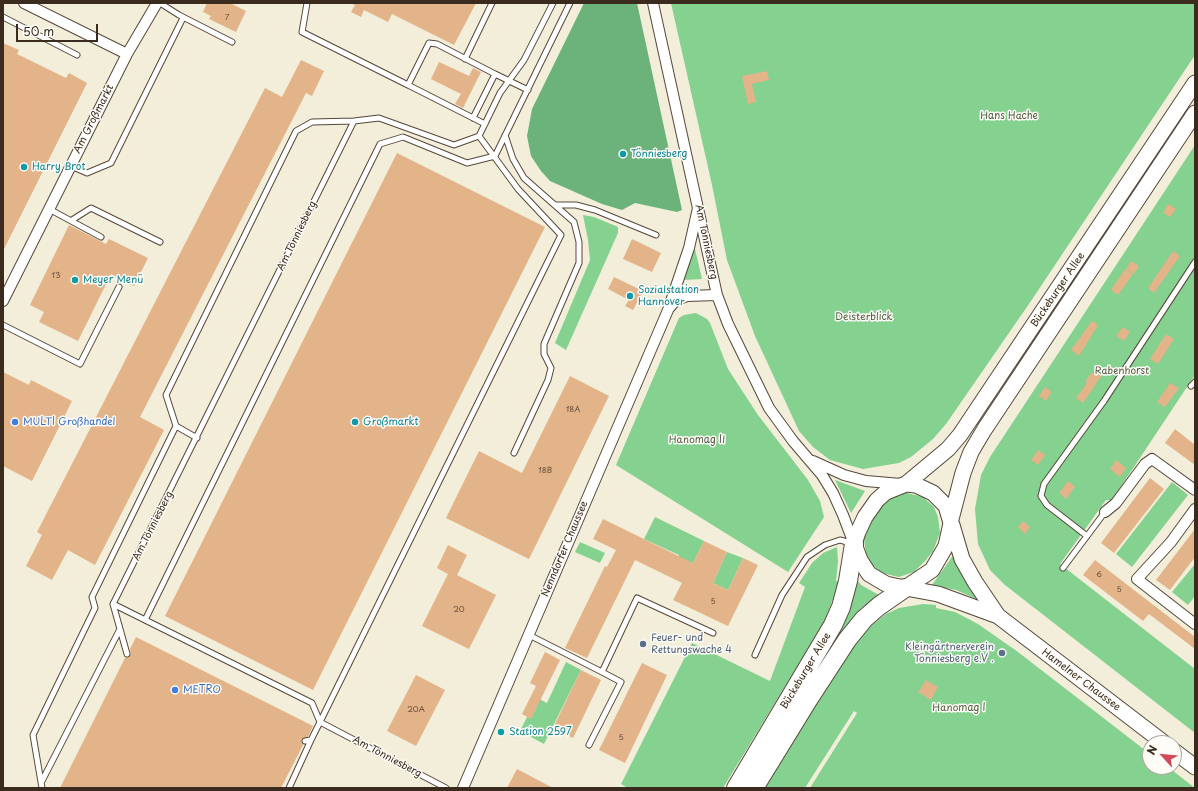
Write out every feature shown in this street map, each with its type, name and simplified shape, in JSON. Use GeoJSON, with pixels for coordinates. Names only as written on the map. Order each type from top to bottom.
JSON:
{"type":"FeatureCollection","features":[{"type":"Feature","properties":{"kind":"highway","name":"Bückeburger Allee"},"geometry":{"type":"LineString","coordinates":[[736,788],[833,625],[841,607],[848,581],[854,544]]}},
{"type":"Feature","properties":{"kind":"highway","name":"Bückeburger Allee"},"geometry":{"type":"LineString","coordinates":[[754,788],[847,640],[864,619],[904,588]]}},
{"type":"Feature","properties":{"kind":"main road","name":"Bückeburger Allee"},"geometry":{"type":"LineString","coordinates":[[906,484],[948,449],[960,435],[1195,83]]}},
{"type":"Feature","properties":{"kind":"main road","name":"Bückeburger Allee"},"geometry":{"type":"LineString","coordinates":[[951,521],[962,473],[971,452],[984,430],[1195,113]]}},
{"type":"Feature","properties":{"kind":"main road"},"geometry":{"type":"LineString","coordinates":[[906,484],[916,486],[933,493],[946,506],[951,521],[946,546],[932,570],[904,588],[879,581],[869,574],[860,560],[854,544],[865,517],[877,500],[886,492],[906,484]]}},
{"type":"Feature","properties":{"kind":"main road","name":"Hamelner Chaussee"},"geometry":{"type":"LineString","coordinates":[[951,521],[962,558],[975,582],[998,616]]}},
{"type":"Feature","properties":{"kind":"main road","name":"Hamelner Chaussee"},"geometry":{"type":"LineString","coordinates":[[904,588],[938,594],[998,616],[1154,735]]}},
{"type":"Feature","properties":{"kind":"main road"},"geometry":{"type":"LineString","coordinates":[[1182,757],[1195,767]]}},
{"type":"Feature","properties":{"kind":"street"},"geometry":{"type":"LineString","coordinates":[[24,3],[127,54]]}},
{"type":"Feature","properties":{"kind":"street","name":"Am Großmarkt"},"geometry":{"type":"LineString","coordinates":[[3,301],[127,54],[158,3]]}},
{"type":"Feature","properties":{"kind":"street","name":"Am Tönniesberg"},"geometry":{"type":"LineString","coordinates":[[653,3],[717,295],[728,324],[766,402],[793,442],[810,459],[832,493],[843,514],[854,544]]}},
{"type":"Feature","properties":{"kind":"street","name":"Nenndorfer Chaussee"},"geometry":{"type":"LineString","coordinates":[[463,788],[668,310],[689,248],[698,208]]}},
{"type":"Feature","properties":{"kind":"street","name":"Nenndorfer Chaussee"},"geometry":{"type":"LineString","coordinates":[[668,310],[676,300],[687,296],[717,295]]}},
{"type":"Feature","properties":{"kind":"street","name":"Am Tönniesberg"},"geometry":{"type":"LineString","coordinates":[[810,459],[838,473],[866,481],[906,484]]}},
{"type":"Feature","properties":{"kind":"street"},"geometry":{"type":"LineString","coordinates":[[1104,512],[1116,503],[1145,464],[1152,459],[1195,490]]}},
{"type":"Feature","properties":{"kind":"street"},"geometry":{"type":"LineString","coordinates":[[1195,509],[1171,542],[1137,579],[1195,624]]}},
{"type":"Feature","properties":{"kind":"lane"},"geometry":{"type":"LineString","coordinates":[[158,3],[183,18],[232,42]]}},
{"type":"Feature","properties":{"kind":"lane"},"geometry":{"type":"LineString","coordinates":[[307,3],[302,32],[485,124]]}},
{"type":"Feature","properties":{"kind":"lane"},"geometry":{"type":"LineString","coordinates":[[465,59],[492,3]]}},
{"type":"Feature","properties":{"kind":"lane"},"geometry":{"type":"LineString","coordinates":[[197,438],[176,426],[166,395],[296,131],[312,122],[354,121],[379,118],[454,145],[479,136],[500,93],[524,60],[553,3]]}},
{"type":"Feature","properties":{"kind":"lane"},"geometry":{"type":"LineString","coordinates":[[495,156],[570,3]]}},
{"type":"Feature","properties":{"kind":"lane"},"geometry":{"type":"LineString","coordinates":[[3,17],[78,55]]}},
{"type":"Feature","properties":{"kind":"lane"},"geometry":{"type":"LineString","coordinates":[[71,166],[87,173],[111,163],[183,18]]}},
{"type":"Feature","properties":{"kind":"lane"},"geometry":{"type":"LineString","coordinates":[[408,86],[429,43],[437,44],[528,90]]}},
{"type":"Feature","properties":{"kind":"lane"},"geometry":{"type":"LineString","coordinates":[[473,118],[495,74]]}},
{"type":"Feature","properties":{"kind":"lane","name":"Am Tönniesberg"},"geometry":{"type":"LineString","coordinates":[[113,604],[354,121]]}},
{"type":"Feature","properties":{"kind":"lane"},"geometry":{"type":"LineString","coordinates":[[505,135],[513,159],[524,178],[574,222],[579,242],[579,263],[544,344],[544,354],[551,368],[548,380],[514,453]]}},
{"type":"Feature","properties":{"kind":"lane"},"geometry":{"type":"LineString","coordinates":[[289,788],[308,741],[320,722],[561,235],[518,189],[479,136]]}},
{"type":"Feature","properties":{"kind":"lane"},"geometry":{"type":"LineString","coordinates":[[144,620],[380,144],[403,137],[467,163],[495,156]]}},
{"type":"Feature","properties":{"kind":"lane"},"geometry":{"type":"LineString","coordinates":[[556,205],[576,205],[595,210],[656,235]]}},
{"type":"Feature","properties":{"kind":"lane"},"geometry":{"type":"LineString","coordinates":[[72,220],[91,208],[160,242]]}},
{"type":"Feature","properties":{"kind":"lane"},"geometry":{"type":"LineString","coordinates":[[49,209],[72,220],[79,226],[101,237]]}},
{"type":"Feature","properties":{"kind":"lane"},"geometry":{"type":"LineString","coordinates":[[1087,536],[1047,505],[1041,496],[1044,484],[1104,401],[1195,262]]}},
{"type":"Feature","properties":{"kind":"lane"},"geometry":{"type":"LineString","coordinates":[[3,325],[80,364],[119,287]]}},
{"type":"Feature","properties":{"kind":"lane"},"geometry":{"type":"LineString","coordinates":[[42,788],[33,735],[94,608],[92,597],[176,426]]}},
{"type":"Feature","properties":{"kind":"lane"},"geometry":{"type":"LineString","coordinates":[[1063,568],[1104,512]]}},
{"type":"Feature","properties":{"kind":"lane"},"geometry":{"type":"LineString","coordinates":[[755,655],[782,595],[807,557],[832,542],[840,540],[854,544]]}},
{"type":"Feature","properties":{"kind":"lane"},"geometry":{"type":"LineString","coordinates":[[602,672],[637,598],[713,633]]}},
{"type":"Feature","properties":{"kind":"lane"},"geometry":{"type":"LineString","coordinates":[[113,604],[312,703],[320,722]]}},
{"type":"Feature","properties":{"kind":"lane"},"geometry":{"type":"LineString","coordinates":[[113,604],[127,654]]}},
{"type":"Feature","properties":{"kind":"lane"},"geometry":{"type":"LineString","coordinates":[[41,782],[120,629]]}},
{"type":"Feature","properties":{"kind":"lane"},"geometry":{"type":"LineString","coordinates":[[529,635],[621,682],[589,745]]}},
{"type":"Feature","properties":{"kind":"lane","name":"Am Tönniesberg"},"geometry":{"type":"LineString","coordinates":[[320,722],[446,788]]}},
{"type":"Feature","properties":{"kind":"green space"},"geometry":{"type":"Polygon","coordinates":[[[584,3],[637,3],[682,210],[677,212],[635,203],[622,210],[602,204],[550,181],[531,156],[527,136],[532,109],[584,3]]]}},
{"type":"Feature","properties":{"kind":"green space","name":"Hans Hache"},"geometry":{"type":"Polygon","coordinates":[[[671,3],[1195,3],[1195,55],[1031,301],[946,424],[933,439],[911,457],[899,463],[863,469],[830,460],[813,447],[799,431],[755,336],[727,260],[712,185],[671,3]]]}},
{"type":"Feature","properties":{"kind":"green space","name":"Rabenhorst"},"geometry":{"type":"Polygon","coordinates":[[[1195,145],[1195,375],[1112,500],[1106,500],[1060,564],[1195,669],[1195,733],[1005,585],[990,570],[978,544],[975,509],[981,475],[990,457],[1195,145]]]}},
{"type":"Feature","properties":{"kind":"green space"},"geometry":{"type":"Polygon","coordinates":[[[583,215],[594,217],[618,227],[618,233],[566,350],[555,343],[590,260],[583,215]]]}},
{"type":"Feature","properties":{"kind":"green space"},"geometry":{"type":"Polygon","coordinates":[[[694,245],[702,279],[683,280],[694,245]]]}},
{"type":"Feature","properties":{"kind":"green space","name":"Hanomag II"},"geometry":{"type":"Polygon","coordinates":[[[696,313],[707,319],[710,323],[728,369],[758,415],[808,480],[820,501],[824,517],[788,572],[616,465],[679,318],[684,315],[696,313]]]}},
{"type":"Feature","properties":{"kind":"green space"},"geometry":{"type":"Polygon","coordinates":[[[835,480],[865,491],[851,513],[835,480]]]}},
{"type":"Feature","properties":{"kind":"green space"},"geometry":{"type":"Polygon","coordinates":[[[1172,482],[1188,495],[1132,567],[1116,554],[1172,482]]]}},
{"type":"Feature","properties":{"kind":"green space"},"geometry":{"type":"Polygon","coordinates":[[[903,492],[923,497],[934,507],[938,517],[940,533],[933,551],[925,561],[914,572],[899,577],[882,573],[873,566],[866,555],[864,539],[867,528],[878,509],[892,496],[903,492]]]}},
{"type":"Feature","properties":{"kind":"green space"},"geometry":{"type":"Polygon","coordinates":[[[655,517],[704,541],[688,573],[674,566],[679,555],[644,539],[655,517]]]}},
{"type":"Feature","properties":{"kind":"green space"},"geometry":{"type":"Polygon","coordinates":[[[580,542],[605,553],[600,563],[575,552],[580,542]]]}},
{"type":"Feature","properties":{"kind":"green space"},"geometry":{"type":"Polygon","coordinates":[[[837,547],[838,561],[836,581],[839,582],[825,621],[723,788],[628,788],[621,784],[692,643],[770,681],[805,587],[799,583],[812,563],[823,553],[837,547]]]}},
{"type":"Feature","properties":{"kind":"green space"},"geometry":{"type":"Polygon","coordinates":[[[727,552],[743,558],[728,590],[713,583],[727,552]]]}},
{"type":"Feature","properties":{"kind":"green space"},"geometry":{"type":"Polygon","coordinates":[[[952,557],[954,557],[964,578],[981,601],[956,590],[932,585],[952,557]]]}},
{"type":"Feature","properties":{"kind":"green space"},"geometry":{"type":"Polygon","coordinates":[[[1195,564],[1195,596],[1188,605],[1172,592],[1195,564]]]}},
{"type":"Feature","properties":{"kind":"green space"},"geometry":{"type":"Polygon","coordinates":[[[855,577],[861,585],[879,595],[861,608],[830,646],[855,577]]]}},
{"type":"Feature","properties":{"kind":"green space","name":"Hanomag I"},"geometry":{"type":"Polygon","coordinates":[[[923,604],[936,605],[936,608],[955,612],[978,624],[1018,652],[1142,748],[1142,775],[1178,775],[1195,788],[810,788],[857,713],[854,711],[805,788],[760,788],[836,668],[865,631],[886,614],[899,608],[923,604]]]}},
{"type":"Feature","properties":{"kind":"green space"},"geometry":{"type":"Polygon","coordinates":[[[566,662],[581,670],[544,744],[520,731],[527,717],[531,718],[538,704],[535,697],[547,703],[566,662]]]}},
{"type":"Feature","properties":{"kind":"building"},"geometry":{"type":"Polygon","coordinates":[[[207,3],[230,3],[246,11],[236,32],[209,19],[211,16],[203,12],[207,3]]]}},
{"type":"Feature","properties":{"kind":"building"},"geometry":{"type":"Polygon","coordinates":[[[350,3],[476,3],[454,45],[392,14],[388,22],[364,10],[361,17],[351,12],[355,5],[350,3]]]}},
{"type":"Feature","properties":{"kind":"building","name":"Harry Brot"},"geometry":{"type":"Polygon","coordinates":[[[3,43],[19,50],[17,54],[66,78],[69,73],[87,83],[3,251],[3,43]]]}},
{"type":"Feature","properties":{"kind":"building"},"geometry":{"type":"Polygon","coordinates":[[[301,60],[324,71],[312,96],[306,93],[140,417],[164,430],[95,565],[68,550],[52,580],[26,566],[42,535],[37,532],[265,88],[282,97],[301,60]]]}},
{"type":"Feature","properties":{"kind":"building"},"geometry":{"type":"Polygon","coordinates":[[[439,62],[469,76],[473,68],[481,72],[463,108],[455,104],[461,94],[431,79],[439,62]]]}},
{"type":"Feature","properties":{"kind":"building"},"geometry":{"type":"Polygon","coordinates":[[[767,71],[769,80],[752,84],[756,102],[748,104],[742,76],[767,71]]]}},
{"type":"Feature","properties":{"kind":"building","name":"Großmarkt"},"geometry":{"type":"Polygon","coordinates":[[[397,153],[545,227],[313,690],[165,616],[397,153]]]}},
{"type":"Feature","properties":{"kind":"building"},"geometry":{"type":"Polygon","coordinates":[[[1168,204],[1176,209],[1170,217],[1163,213],[1168,204]]]}},
{"type":"Feature","properties":{"kind":"building","name":"Meyer Menü"},"geometry":{"type":"Polygon","coordinates":[[[69,225],[106,244],[109,239],[148,258],[134,286],[111,274],[78,341],[39,322],[44,312],[30,305],[69,225]]]}},
{"type":"Feature","properties":{"kind":"building"},"geometry":{"type":"Polygon","coordinates":[[[632,239],[661,253],[652,272],[623,259],[632,239]]]}},
{"type":"Feature","properties":{"kind":"building"},"geometry":{"type":"Polygon","coordinates":[[[1173,251],[1180,256],[1154,293],[1148,288],[1173,251]]]}},
{"type":"Feature","properties":{"kind":"building"},"geometry":{"type":"Polygon","coordinates":[[[1131,261],[1139,266],[1134,274],[1126,269],[1131,261]]]}},
{"type":"Feature","properties":{"kind":"building"},"geometry":{"type":"Polygon","coordinates":[[[1125,269],[1133,274],[1118,295],[1111,290],[1125,269]]]}},
{"type":"Feature","properties":{"kind":"building","name":"Sozialstation Hannover"},"geometry":{"type":"Polygon","coordinates":[[[614,277],[643,291],[633,310],[625,306],[629,300],[608,289],[614,277]]]}},
{"type":"Feature","properties":{"kind":"building"},"geometry":{"type":"Polygon","coordinates":[[[1092,321],[1098,325],[1079,356],[1071,350],[1092,321]]]}},
{"type":"Feature","properties":{"kind":"building"},"geometry":{"type":"Polygon","coordinates":[[[1123,327],[1130,332],[1124,341],[1116,336],[1123,327]]]}},
{"type":"Feature","properties":{"kind":"building"},"geometry":{"type":"Polygon","coordinates":[[[1166,334],[1174,339],[1158,364],[1150,359],[1166,334]]]}},
{"type":"Feature","properties":{"kind":"building"},"geometry":{"type":"Polygon","coordinates":[[[1098,368],[1104,372],[1083,403],[1076,398],[1087,383],[1085,382],[1091,373],[1093,374],[1098,368]]]}},
{"type":"Feature","properties":{"kind":"building"},"geometry":{"type":"Polygon","coordinates":[[[3,372],[29,385],[31,380],[72,401],[32,481],[3,466],[3,372]]]}},
{"type":"Feature","properties":{"kind":"building"},"geometry":{"type":"Polygon","coordinates":[[[570,376],[609,396],[529,559],[446,518],[479,451],[522,473],[570,376]]]}},
{"type":"Feature","properties":{"kind":"building"},"geometry":{"type":"Polygon","coordinates":[[[1170,383],[1179,388],[1165,407],[1157,402],[1170,383]]]}},
{"type":"Feature","properties":{"kind":"building"},"geometry":{"type":"Polygon","coordinates":[[[1045,387],[1052,392],[1046,401],[1039,396],[1045,387]]]}},
{"type":"Feature","properties":{"kind":"building"},"geometry":{"type":"Polygon","coordinates":[[[1175,429],[1195,445],[1195,465],[1165,443],[1175,429]]]}},
{"type":"Feature","properties":{"kind":"building"},"geometry":{"type":"Polygon","coordinates":[[[1038,450],[1045,455],[1038,465],[1031,460],[1038,450]]]}},
{"type":"Feature","properties":{"kind":"building"},"geometry":{"type":"Polygon","coordinates":[[[1116,460],[1126,468],[1120,477],[1110,469],[1116,460]]]}},
{"type":"Feature","properties":{"kind":"building"},"geometry":{"type":"Polygon","coordinates":[[[1150,478],[1164,489],[1114,553],[1101,543],[1150,478]]]}},
{"type":"Feature","properties":{"kind":"building"},"geometry":{"type":"Polygon","coordinates":[[[1068,481],[1075,487],[1066,499],[1059,493],[1068,481]]]}},
{"type":"Feature","properties":{"kind":"building"},"geometry":{"type":"Polygon","coordinates":[[[603,519],[693,563],[704,541],[727,552],[713,583],[728,590],[743,558],[758,565],[728,626],[673,600],[682,583],[635,560],[587,658],[565,648],[605,566],[607,567],[616,550],[593,539],[603,519]]]}},
{"type":"Feature","properties":{"kind":"building"},"geometry":{"type":"Polygon","coordinates":[[[1023,521],[1030,527],[1025,534],[1018,527],[1023,521]]]}},
{"type":"Feature","properties":{"kind":"building"},"geometry":{"type":"Polygon","coordinates":[[[1195,529],[1195,557],[1170,590],[1156,580],[1195,529]]]}},
{"type":"Feature","properties":{"kind":"building"},"geometry":{"type":"Polygon","coordinates":[[[448,545],[467,555],[457,575],[496,595],[469,649],[422,626],[448,574],[437,568],[448,545]]]}},
{"type":"Feature","properties":{"kind":"building"},"geometry":{"type":"Polygon","coordinates":[[[1095,560],[1195,637],[1195,649],[1149,614],[1143,621],[1083,575],[1095,560]]]}},
{"type":"Feature","properties":{"kind":"building","name":"METRO"},"geometry":{"type":"Polygon","coordinates":[[[136,637],[313,726],[308,737],[301,739],[303,745],[281,788],[60,788],[125,658],[131,655],[130,649],[136,637]]]}},
{"type":"Feature","properties":{"kind":"building"},"geometry":{"type":"Polygon","coordinates":[[[545,652],[560,660],[531,719],[522,714],[536,686],[530,683],[545,652]]]}},
{"type":"Feature","properties":{"kind":"building"},"geometry":{"type":"Polygon","coordinates":[[[642,663],[667,675],[625,763],[599,750],[642,663]]]}},
{"type":"Feature","properties":{"kind":"building"},"geometry":{"type":"Polygon","coordinates":[[[581,670],[601,680],[573,738],[553,728],[581,670]]]}},
{"type":"Feature","properties":{"kind":"building"},"geometry":{"type":"Polygon","coordinates":[[[416,675],[445,690],[416,746],[387,731],[416,675]]]}},
{"type":"Feature","properties":{"kind":"building"},"geometry":{"type":"Polygon","coordinates":[[[926,680],[938,687],[931,700],[918,692],[926,680]]]}},
{"type":"Feature","properties":{"kind":"building"},"geometry":{"type":"Polygon","coordinates":[[[517,769],[553,788],[507,788],[517,769]]]}},
{"type":"Feature","properties":{"kind":"place","name":"Tönniesberg"},"geometry":{"type":"Point","coordinates":[623,154]}},
{"type":"Feature","properties":{"kind":"place","name":"Harry Brot"},"geometry":{"type":"Point","coordinates":[24,167]}},
{"type":"Feature","properties":{"kind":"place","name":"Meyer Menü"},"geometry":{"type":"Point","coordinates":[75,280]}},
{"type":"Feature","properties":{"kind":"place","name":"Sozialstation Hannover"},"geometry":{"type":"Point","coordinates":[630,296]}},
{"type":"Feature","properties":{"kind":"place","name":"MULTI Großhandel"},"geometry":{"type":"Point","coordinates":[15,422]}},
{"type":"Feature","properties":{"kind":"place","name":"Großmarkt"},"geometry":{"type":"Point","coordinates":[355,422]}},
{"type":"Feature","properties":{"kind":"place","name":"Feuer- und Rettungswache 4"},"geometry":{"type":"Point","coordinates":[643,644]}},
{"type":"Feature","properties":{"kind":"place","name":"Kleingärtnerverein Tönniesberg e.V ."},"geometry":{"type":"Point","coordinates":[1002,653]}},
{"type":"Feature","properties":{"kind":"place","name":"METRO"},"geometry":{"type":"Point","coordinates":[175,690]}},
{"type":"Feature","properties":{"kind":"place","name":"Station 2597"},"geometry":{"type":"Point","coordinates":[501,732]}},
{"type":"Feature","properties":{"kind":"park label","name":"Deisterblick"},"geometry":{"type":"Point","coordinates":[864,317]}}]}
